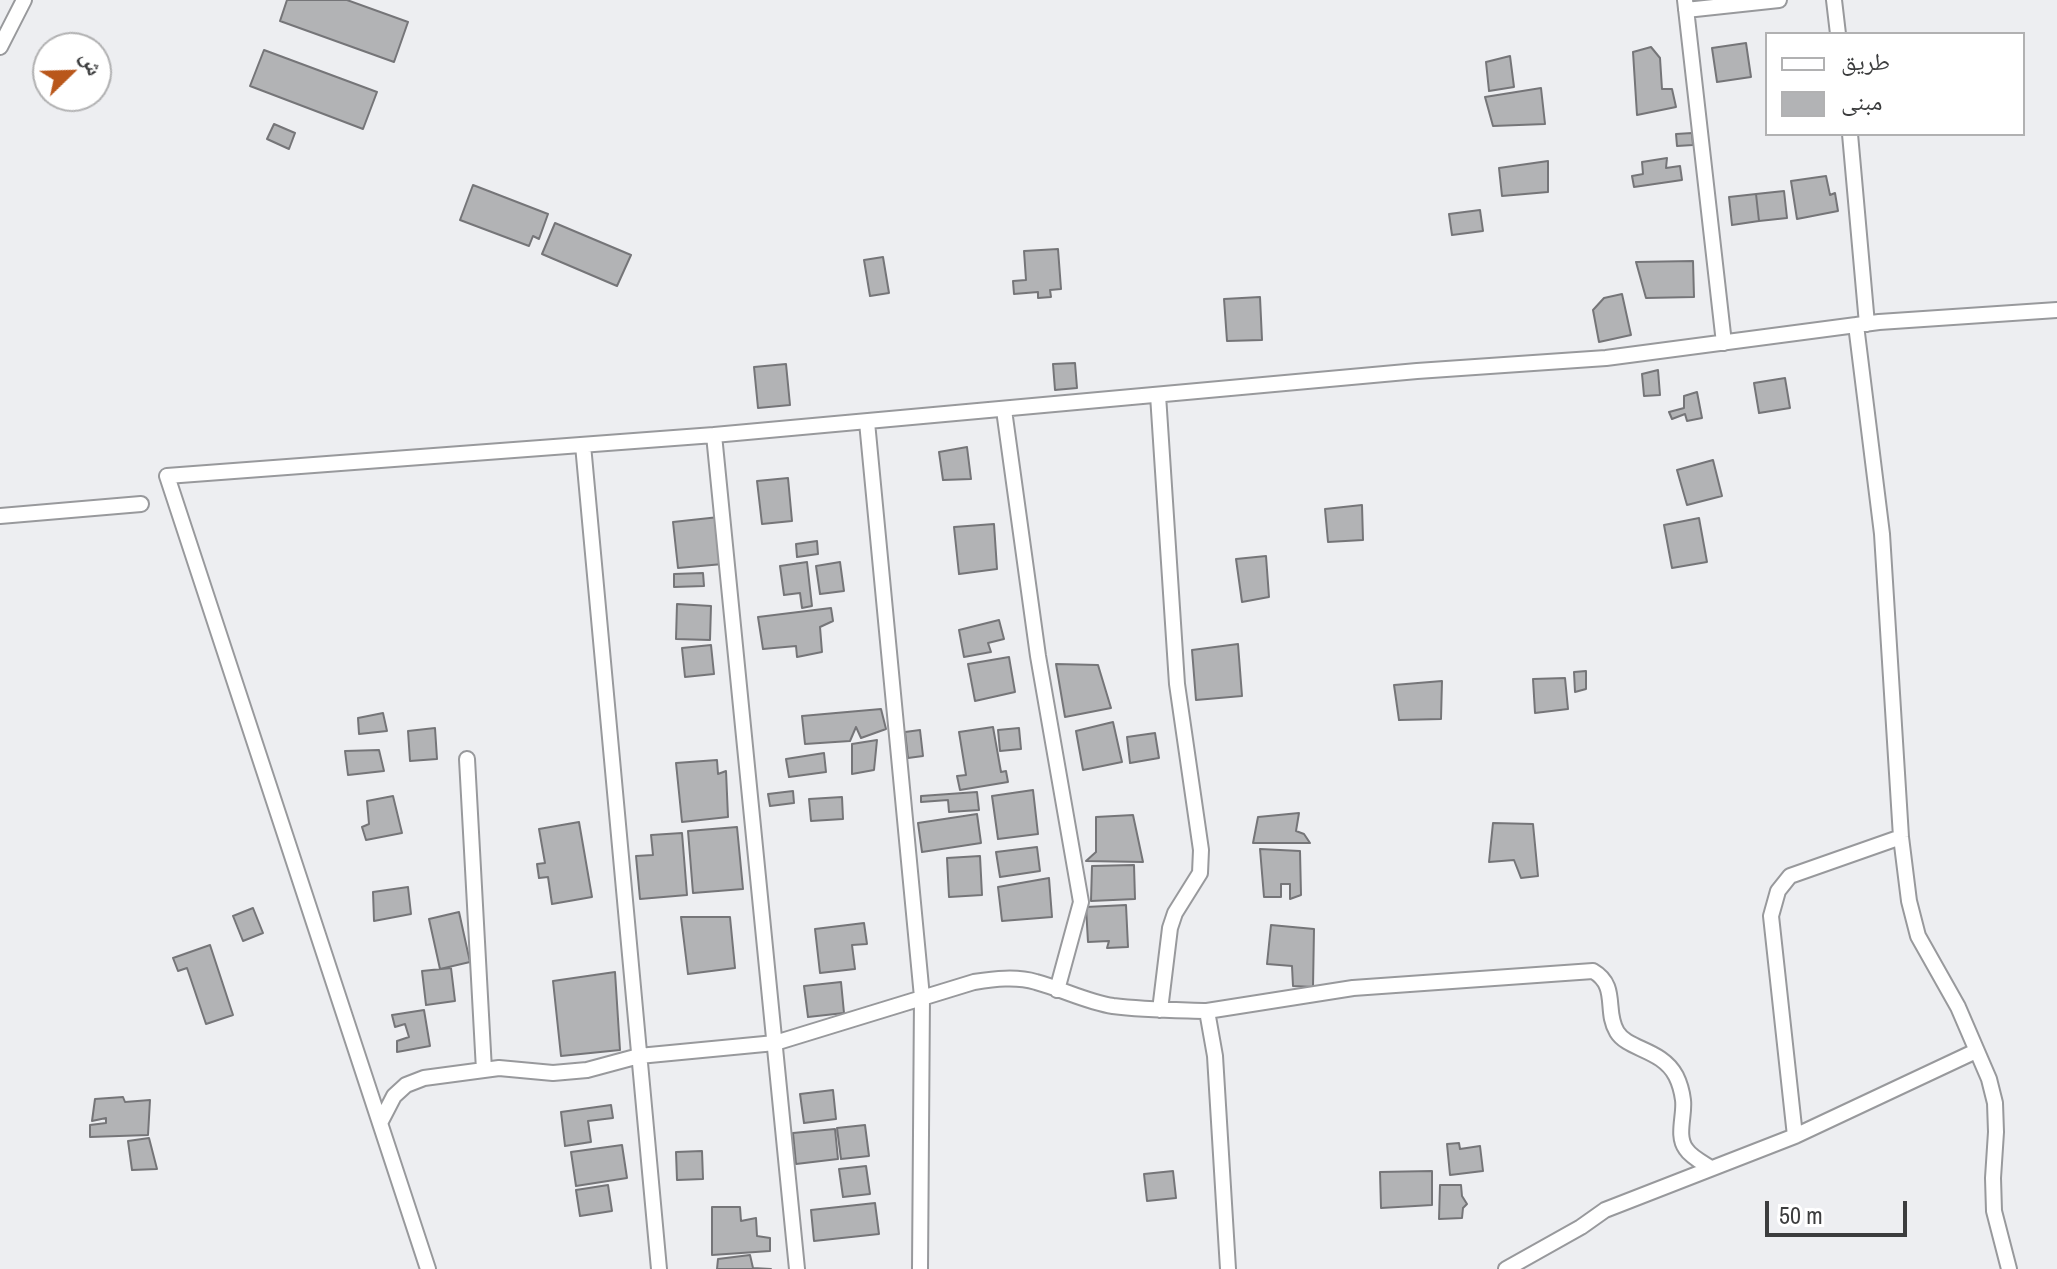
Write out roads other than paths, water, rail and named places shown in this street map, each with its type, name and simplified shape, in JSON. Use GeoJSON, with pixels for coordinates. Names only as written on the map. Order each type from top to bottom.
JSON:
{"type":"FeatureCollection","features":[{"type":"Feature","properties":{"kind":"street"},"geometry":{"type":"LineString","coordinates":[[0,47],[24,0]]}},
{"type":"Feature","properties":{"kind":"street"},"geometry":{"type":"LineString","coordinates":[[1724,343],[1685,5],[1779,0]]}},
{"type":"Feature","properties":{"kind":"street"},"geometry":{"type":"LineString","coordinates":[[1834,0],[1838,32]]}},
{"type":"Feature","properties":{"kind":"street"},"geometry":{"type":"LineString","coordinates":[[1850,136],[1861,325],[1882,534],[1901,837],[1909,901],[1918,936],[1958,1007],[1989,1079],[1995,1103],[1994,1211],[2009,1269]]}},
{"type":"Feature","properties":{"kind":"street"},"geometry":{"type":"LineString","coordinates":[[428,1269],[167,476],[714,435],[1417,371],[1606,358],[1861,325],[2057,310]]}},
{"type":"Feature","properties":{"kind":"street"},"geometry":{"type":"LineString","coordinates":[[1158,395],[1177,684],[1201,850],[1200,873],[1175,913],[1170,928],[1160,1010]]}},
{"type":"Feature","properties":{"kind":"street"},"geometry":{"type":"LineString","coordinates":[[1004,410],[1038,656],[1081,902],[1057,990]]}},
{"type":"Feature","properties":{"kind":"street"},"geometry":{"type":"LineString","coordinates":[[867,422],[922,997],[920,1269]]}},
{"type":"Feature","properties":{"kind":"street"},"geometry":{"type":"LineString","coordinates":[[714,435],[797,1269]]}},
{"type":"Feature","properties":{"kind":"street"},"geometry":{"type":"LineString","coordinates":[[583,445],[659,1269]]}},
{"type":"Feature","properties":{"kind":"street"},"geometry":{"type":"LineString","coordinates":[[0,516],[141,504]]}},
{"type":"Feature","properties":{"kind":"street"},"geometry":{"type":"LineString","coordinates":[[467,759],[484,1070]]}},
{"type":"Feature","properties":{"kind":"street"},"geometry":{"type":"LineString","coordinates":[[1795,1136],[1771,916],[1778,891],[1790,876],[1901,837]]}},
{"type":"Feature","properties":{"kind":"street"},"geometry":{"type":"LineString","coordinates":[[380,1123],[394,1096],[406,1085],[424,1078],[484,1070],[553,1073],[587,1070],[639,1056],[775,1043],[974,982],[1004,978],[1034,981],[1111,1005],[1207,1011],[1353,988],[1593,971],[1602,977],[1609,991],[1614,1027],[1619,1037],[1666,1061],[1677,1077],[1683,1099],[1681,1138],[1686,1149],[1711,1168]]}},
{"type":"Feature","properties":{"kind":"street"},"geometry":{"type":"LineString","coordinates":[[1207,1011],[1215,1056],[1228,1269]]}},
{"type":"Feature","properties":{"kind":"street"},"geometry":{"type":"LineString","coordinates":[[1506,1269],[1605,1210],[1795,1136],[1976,1051]]}}]}
